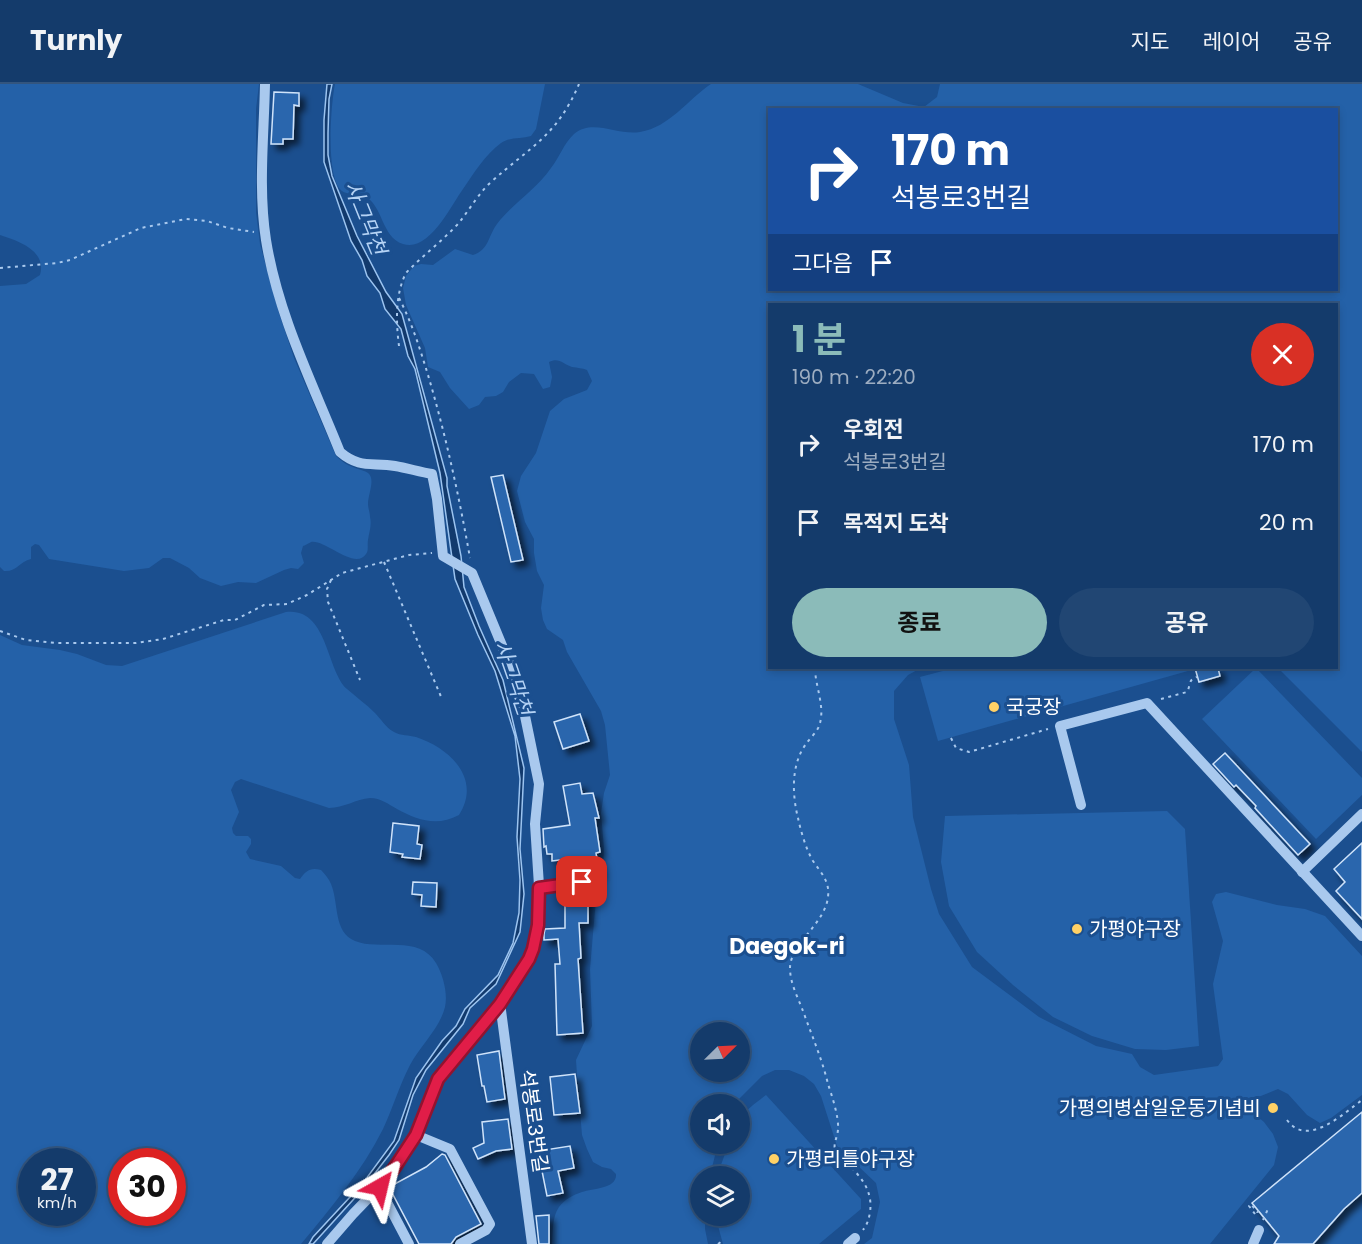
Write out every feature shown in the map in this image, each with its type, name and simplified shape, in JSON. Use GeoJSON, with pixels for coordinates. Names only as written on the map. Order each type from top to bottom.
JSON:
{"type":"FeatureCollection","features":[{"type":"Feature","properties":{"kind":"street"},"geometry":{"type":"LineString","coordinates":[[265,84],[263,172],[265,232],[283,312],[299,357],[340,452],[359,464],[392,465],[432,474],[443,556],[472,573],[508,660],[525,716],[539,784],[535,824],[539,888],[538,925],[533,949],[524,968],[500,1004],[438,1079],[416,1135],[395,1167],[380,1187],[327,1244]]}},
{"type":"Feature","properties":{"kind":"street"},"geometry":{"type":"LineString","coordinates":[[1081,805],[1060,726],[1147,703],[1362,936]]}},
{"type":"Feature","properties":{"kind":"street"},"geometry":{"type":"LineString","coordinates":[[1302,872],[1362,814]]}},
{"type":"Feature","properties":{"kind":"street"},"geometry":{"type":"LineString","coordinates":[[539,888],[582,882]]}},
{"type":"Feature","properties":{"kind":"street","name":"석봉로3번길"},"geometry":{"type":"LineString","coordinates":[[500,1004],[532,1244]]}},
{"type":"Feature","properties":{"kind":"street"},"geometry":{"type":"LineString","coordinates":[[416,1135],[450,1149],[490,1224],[486,1230],[460,1244]]}},
{"type":"Feature","properties":{"kind":"street"},"geometry":{"type":"LineString","coordinates":[[380,1187],[409,1244]]}},
{"type":"Feature","properties":{"kind":"street"},"geometry":{"type":"LineString","coordinates":[[1253,1244],[1258,1230]]}},
{"type":"Feature","properties":{"kind":"path"},"geometry":{"type":"LineString","coordinates":[[399,346],[397,327],[399,298],[401,282],[406,273],[457,225],[492,181],[542,141],[567,110],[579,84]]}},
{"type":"Feature","properties":{"kind":"path"},"geometry":{"type":"LineString","coordinates":[[0,268],[70,260],[141,228],[186,219],[207,221],[247,232],[265,232]]}},
{"type":"Feature","properties":{"kind":"path"},"geometry":{"type":"LineString","coordinates":[[399,298],[422,357],[447,442],[459,492],[472,573]]}},
{"type":"Feature","properties":{"kind":"path"},"geometry":{"type":"LineString","coordinates":[[0,631],[26,640],[57,643],[136,643],[163,639],[242,618],[264,606],[287,604],[307,595],[342,573],[424,552],[443,556]]}},
{"type":"Feature","properties":{"kind":"path"},"geometry":{"type":"LineString","coordinates":[[384,562],[442,699]]}},
{"type":"Feature","properties":{"kind":"path"},"geometry":{"type":"LineString","coordinates":[[332,578],[327,588],[328,602],[360,680]]}},
{"type":"Feature","properties":{"kind":"path"},"geometry":{"type":"LineString","coordinates":[[815,669],[821,714],[819,727],[798,757],[794,775],[797,817],[813,861],[823,873],[828,884],[828,898],[822,916],[795,952],[790,969],[829,1087],[838,1128],[835,1150],[867,1185],[870,1195],[869,1218],[866,1227],[852,1241]]}},
{"type":"Feature","properties":{"kind":"path"},"geometry":{"type":"LineString","coordinates":[[1147,703],[1187,692],[1190,681],[1197,677]]}},
{"type":"Feature","properties":{"kind":"path"},"geometry":{"type":"LineString","coordinates":[[951,738],[956,748],[969,752],[1060,726]]}},
{"type":"Feature","properties":{"kind":"path"},"geometry":{"type":"LineString","coordinates":[[1287,1120],[1293,1128],[1298,1130],[1305,1131],[1322,1127],[1362,1100]]}},
{"type":"Feature","properties":{"kind":"path"},"geometry":{"type":"LineString","coordinates":[[1255,1214],[1249,1206],[1251,1204],[1257,1212],[1259,1211]]}},
{"type":"Feature","properties":{"kind":"path"},"geometry":{"type":"LineString","coordinates":[[718,1244],[722,1241]]}},
{"type":"Feature","properties":{"kind":"shaded area"},"geometry":{"type":"Polygon","coordinates":[[[0,84],[259,84],[256,109],[256,212],[260,244],[294,358],[336,456],[346,464],[371,476],[368,504],[371,526],[367,551],[361,558],[347,557],[317,542],[311,542],[303,546],[301,553],[304,563],[298,569],[284,570],[256,583],[238,582],[221,586],[200,578],[189,568],[170,558],[163,558],[149,568],[124,571],[49,559],[39,545],[35,544],[31,547],[31,559],[12,570],[4,571],[0,567],[0,286],[26,284],[40,275],[41,267],[39,259],[30,248],[0,235],[0,84]]]}},
{"type":"Feature","properties":{"kind":"shaded area"},"geometry":{"type":"Polygon","coordinates":[[[327,84],[332,84],[329,99],[328,155],[332,176],[357,236],[386,292],[402,314],[447,478],[461,556],[464,587],[503,680],[524,768],[520,849],[524,894],[520,932],[496,984],[470,1008],[463,1024],[426,1070],[413,1095],[399,1140],[389,1155],[362,1190],[313,1244],[309,1244],[363,1183],[394,1141],[416,1078],[442,1041],[456,1026],[465,1009],[498,975],[513,943],[519,913],[520,880],[517,837],[520,779],[515,736],[495,671],[455,579],[440,473],[415,369],[408,356],[401,329],[385,309],[380,293],[367,276],[362,260],[351,241],[324,162],[327,84]]]}},
{"type":"Feature","properties":{"kind":"shaded area"},"geometry":{"type":"Polygon","coordinates":[[[335,84],[545,84],[536,129],[531,136],[508,140],[495,148],[476,171],[439,226],[431,235],[413,245],[403,244],[390,235],[370,200],[361,195],[342,191],[337,183],[331,157],[335,84]]]}},
{"type":"Feature","properties":{"kind":"shaded area"},"geometry":{"type":"Polygon","coordinates":[[[711,84],[858,84],[903,103],[924,107],[937,97],[940,84],[1362,84],[1362,752],[1279,669],[1338,669],[1338,303],[768,303],[768,669],[919,669],[908,675],[894,691],[894,719],[909,765],[913,817],[931,889],[939,914],[972,967],[1039,1017],[1096,1046],[1132,1054],[1140,1067],[1154,1075],[1218,1066],[1223,1059],[1213,984],[1223,941],[1212,902],[1216,894],[1226,892],[1277,905],[1305,909],[1325,916],[1362,956],[1362,1095],[1331,1118],[1320,1123],[1307,1115],[1288,1094],[1278,1089],[1246,1102],[1247,1108],[1264,1122],[1273,1134],[1278,1147],[1274,1165],[1210,1244],[864,1244],[872,1238],[880,1202],[876,1183],[837,1146],[821,1096],[814,1084],[804,1076],[789,1070],[775,1070],[762,1076],[744,1094],[690,1094],[690,1154],[715,1154],[712,1166],[690,1166],[690,1226],[705,1226],[708,1244],[552,1244],[554,1220],[561,1204],[579,1193],[613,1183],[616,1174],[611,1169],[593,1162],[582,1135],[576,1060],[592,1026],[590,969],[597,887],[603,865],[604,849],[601,813],[610,775],[605,725],[601,711],[567,652],[563,640],[547,629],[543,620],[541,608],[544,585],[537,571],[534,539],[525,522],[517,491],[521,476],[536,453],[550,411],[564,399],[587,390],[592,381],[587,370],[552,361],[549,362],[552,377],[550,387],[543,389],[534,374],[521,373],[509,382],[503,392],[496,396],[485,397],[479,405],[469,409],[450,388],[440,372],[428,367],[425,348],[406,305],[403,288],[406,276],[414,266],[433,265],[455,249],[473,255],[482,250],[497,224],[545,176],[567,142],[581,129],[597,127],[632,133],[660,125],[711,84]]]}},
{"type":"Feature","properties":{"kind":"shaded area"},"geometry":{"type":"Polygon","coordinates":[[[286,612],[300,613],[310,619],[318,629],[340,680],[347,689],[391,730],[429,742],[451,757],[464,777],[467,789],[465,802],[459,815],[443,821],[427,821],[412,816],[374,798],[329,808],[241,779],[235,782],[231,790],[239,812],[232,828],[233,833],[236,836],[248,836],[251,839],[246,852],[250,859],[281,866],[295,878],[300,879],[309,870],[321,870],[331,884],[340,924],[348,937],[365,944],[409,946],[420,949],[429,954],[436,963],[445,990],[446,1002],[442,1015],[410,1065],[375,1145],[345,1189],[301,1244],[0,1244],[0,635],[22,645],[77,654],[106,665],[122,666],[286,612]]]}},
{"type":"Feature","properties":{"kind":"shaded area","name":"국궁장"},"geometry":{"type":"Polygon","coordinates":[[[950,669],[1195,669],[938,741],[920,677],[950,669]]]}},
{"type":"Feature","properties":{"kind":"shaded area"},"geometry":{"type":"Polygon","coordinates":[[[1257,669],[1362,778],[1362,795],[1316,839],[1202,719],[1257,669]]]}},
{"type":"Feature","properties":{"kind":"shaded area","name":"가평야구장"},"geometry":{"type":"Polygon","coordinates":[[[1167,811],[1185,829],[1199,1046],[1166,1050],[1135,1049],[1092,1036],[1053,1017],[977,952],[949,906],[941,862],[945,816],[1167,811]]]}},
{"type":"Feature","properties":{"kind":"shaded area","name":"가평리틀야구장"},"geometry":{"type":"Polygon","coordinates":[[[766,1095],[861,1199],[861,1209],[819,1244],[723,1244],[718,1226],[750,1226],[750,1166],[721,1166],[725,1154],[750,1154],[750,1108],[766,1095]]]}},
{"type":"Feature","properties":{"kind":"shaded area"},"geometry":{"type":"Polygon","coordinates":[[[1362,1155],[1362,1244],[1274,1244],[1282,1230],[1362,1155]]]}},
{"type":"Feature","properties":{"kind":"building"},"geometry":{"type":"Polygon","coordinates":[[[274,92],[299,93],[299,106],[294,105],[293,139],[283,139],[283,144],[271,144],[274,92]]]}},
{"type":"Feature","properties":{"kind":"building"},"geometry":{"type":"Polygon","coordinates":[[[503,475],[523,560],[511,562],[491,477],[503,475]]]}},
{"type":"Feature","properties":{"kind":"building"},"geometry":{"type":"Polygon","coordinates":[[[1195,669],[1218,669],[1220,676],[1199,682],[1195,669]]]}},
{"type":"Feature","properties":{"kind":"building"},"geometry":{"type":"Polygon","coordinates":[[[580,714],[589,741],[563,749],[554,722],[580,714]]]}},
{"type":"Feature","properties":{"kind":"building"},"geometry":{"type":"Polygon","coordinates":[[[1225,753],[1310,844],[1298,855],[1255,808],[1256,806],[1213,764],[1225,753]]]}},
{"type":"Feature","properties":{"kind":"building"},"geometry":{"type":"Polygon","coordinates":[[[580,783],[582,794],[593,793],[599,818],[595,818],[600,852],[596,853],[599,874],[586,876],[582,857],[552,861],[552,854],[547,854],[546,846],[544,847],[543,829],[570,825],[563,786],[580,783]]]}},
{"type":"Feature","properties":{"kind":"building"},"geometry":{"type":"Polygon","coordinates":[[[393,823],[419,826],[417,844],[422,845],[420,859],[402,857],[403,854],[390,852],[393,823]]]}},
{"type":"Feature","properties":{"kind":"building"},"geometry":{"type":"Polygon","coordinates":[[[1362,843],[1362,919],[1336,891],[1345,882],[1334,869],[1362,843]]]}},
{"type":"Feature","properties":{"kind":"building"},"geometry":{"type":"Polygon","coordinates":[[[413,882],[437,883],[436,907],[421,906],[422,895],[412,894],[413,882]]]}},
{"type":"Feature","properties":{"kind":"building"},"geometry":{"type":"Polygon","coordinates":[[[565,893],[588,893],[588,923],[579,923],[581,958],[578,959],[583,1033],[557,1035],[555,964],[560,964],[558,939],[544,940],[544,934],[545,929],[565,928],[565,893]]]}},
{"type":"Feature","properties":{"kind":"building"},"geometry":{"type":"Polygon","coordinates":[[[499,1051],[505,1099],[487,1102],[477,1055],[499,1051]]]}},
{"type":"Feature","properties":{"kind":"building"},"geometry":{"type":"Polygon","coordinates":[[[575,1074],[580,1113],[554,1115],[550,1077],[575,1074]]]}},
{"type":"Feature","properties":{"kind":"building"},"geometry":{"type":"Polygon","coordinates":[[[1362,1112],[1362,1193],[1344,1209],[1313,1244],[1274,1244],[1279,1236],[1252,1203],[1362,1112]]]}},
{"type":"Feature","properties":{"kind":"building"},"geometry":{"type":"Polygon","coordinates":[[[508,1119],[512,1149],[496,1151],[478,1159],[473,1148],[484,1143],[482,1122],[508,1119]]]}},
{"type":"Feature","properties":{"kind":"building"},"geometry":{"type":"Polygon","coordinates":[[[570,1146],[574,1168],[558,1171],[563,1193],[547,1196],[538,1151],[570,1146]]]}},
{"type":"Feature","properties":{"kind":"building"},"geometry":{"type":"Polygon","coordinates":[[[442,1154],[445,1155],[481,1224],[456,1237],[451,1244],[419,1244],[389,1187],[426,1167],[442,1154]]]}},
{"type":"Feature","properties":{"kind":"building"},"geometry":{"type":"Polygon","coordinates":[[[549,1215],[549,1244],[539,1244],[536,1216],[549,1215]]]}},
{"type":"Feature","properties":{"kind":"place","name":"국궁장"},"geometry":{"type":"Point","coordinates":[994,707]}},
{"type":"Feature","properties":{"kind":"place","name":"가평야구장"},"geometry":{"type":"Point","coordinates":[1077,929]}},
{"type":"Feature","properties":{"kind":"place","name":"가평의병삼일운동기념비"},"geometry":{"type":"Point","coordinates":[1273,1108]}},
{"type":"Feature","properties":{"kind":"place","name":"가평리틀야구장"},"geometry":{"type":"Point","coordinates":[774,1159]}},
{"type":"Feature","properties":{"kind":"district","name":"Daegok-ri"},"geometry":{"type":"Point","coordinates":[787,946]}},
{"type":"Feature","properties":{"kind":"route"},"geometry":{"type":"LineString","coordinates":[[380,1187],[416,1135],[438,1079],[500,1004],[529,959],[538,925],[539,888],[582,882]]}},
{"type":"Feature","properties":{"kind":"water label","name":"사그막천"},"geometry":{"type":"Point","coordinates":[365,218]}},
{"type":"Feature","properties":{"kind":"water label","name":"사그막천"},"geometry":{"type":"Point","coordinates":[513,678]}}]}
